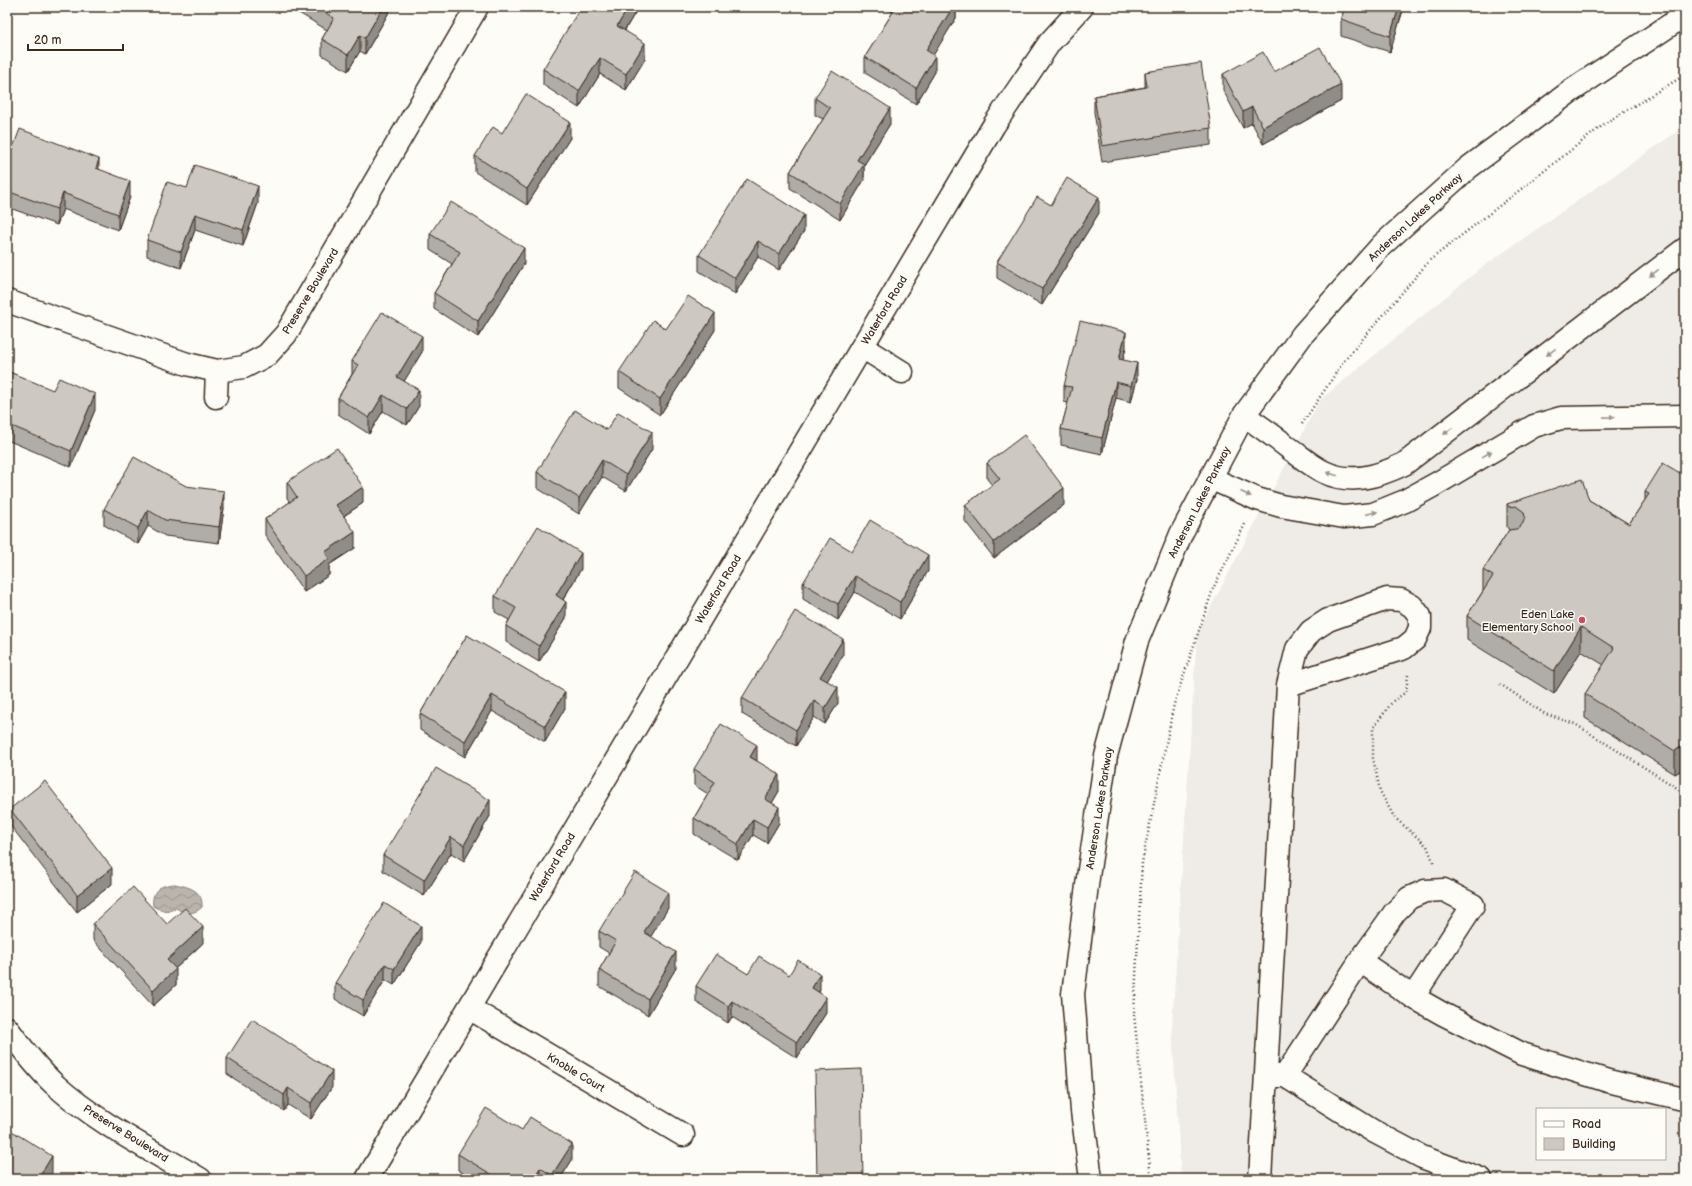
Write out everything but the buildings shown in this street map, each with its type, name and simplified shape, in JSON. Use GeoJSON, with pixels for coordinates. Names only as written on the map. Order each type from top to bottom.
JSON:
{"type":"FeatureCollection","features":[{"type":"Feature","properties":{"kind":"street","name":"Preserve Boulevard"},"geometry":{"type":"LineString","coordinates":[[7,300],[187,364],[218,371],[244,367],[267,356],[286,334],[477,7]]}},
{"type":"Feature","properties":{"kind":"street","name":"Waterford Road"},"geometry":{"type":"LineString","coordinates":[[366,1179],[994,125],[1050,42],[1082,7]]}},
{"type":"Feature","properties":{"kind":"street","name":"Anderson Lakes Parkway"},"geometry":{"type":"LineString","coordinates":[[1091,1179],[1082,1111],[1073,994],[1106,756],[1137,641],[1181,534],[1244,415],[1303,334],[1382,245],[1468,168],[1571,91],[1685,15]]}},
{"type":"Feature","properties":{"kind":"street"},"geometry":{"type":"LineString","coordinates":[[1244,415],[1324,472],[1342,478],[1362,478],[1383,474],[1404,464],[1685,249]]}},
{"type":"Feature","properties":{"kind":"street"},"geometry":{"type":"LineString","coordinates":[[862,347],[902,372]]}},
{"type":"Feature","properties":{"kind":"street"},"geometry":{"type":"LineString","coordinates":[[216,397],[218,371]]}},
{"type":"Feature","properties":{"kind":"street"},"geometry":{"type":"LineString","coordinates":[[1210,478],[1257,499],[1314,512],[1344,517],[1373,514],[1405,501],[1534,426],[1561,418],[1685,416]]}},
{"type":"Feature","properties":{"kind":"street"},"geometry":{"type":"LineString","coordinates":[[1260,1179],[1275,1076],[1288,685],[1297,649],[1311,631],[1328,620],[1387,599],[1401,600],[1412,606],[1420,616],[1420,628],[1415,639],[1404,648],[1288,685]]}},
{"type":"Feature","properties":{"kind":"street"},"geometry":{"type":"LineString","coordinates":[[1275,1076],[1395,912],[1409,898],[1425,891],[1444,890],[1473,905],[1413,996]]}},
{"type":"Feature","properties":{"kind":"street"},"geometry":{"type":"LineString","coordinates":[[1360,961],[1443,1014],[1522,1054],[1608,1081],[1683,1099]]}},
{"type":"Feature","properties":{"kind":"street","name":"Knoble Court"},"geometry":{"type":"LineString","coordinates":[[469,1008],[683,1135]]}},
{"type":"Feature","properties":{"kind":"street","name":"Preserve Boulevard"},"geometry":{"type":"LineString","coordinates":[[7,1028],[54,1084],[90,1112],[200,1179]]}},
{"type":"Feature","properties":{"kind":"street"},"geometry":{"type":"LineString","coordinates":[[1275,1076],[1422,1157],[1481,1179]]}},
{"type":"Feature","properties":{"kind":"path"},"geometry":{"type":"LineString","coordinates":[[1287,446],[1320,400],[1344,361],[1430,260],[1607,122],[1685,75]]}},
{"type":"Feature","properties":{"kind":"path"},"geometry":{"type":"LineString","coordinates":[[1151,1179],[1134,1014],[1142,863],[1174,704],[1213,589],[1257,499]]}},
{"type":"Feature","properties":{"kind":"path"},"geometry":{"type":"LineString","coordinates":[[1408,672],[1406,692],[1393,701],[1373,728],[1373,758],[1380,791],[1394,817],[1427,846],[1444,890]]}},
{"type":"Feature","properties":{"kind":"path"},"geometry":{"type":"LineString","coordinates":[[1500,684],[1545,714],[1575,724],[1685,793]]}},
{"type":"Feature","properties":{"kind":"path"},"geometry":{"type":"LineString","coordinates":[[1678,1133],[1685,1135]]}},
{"type":"Feature","properties":{"kind":"shaded area"},"geometry":{"type":"Polygon","coordinates":[[[1685,126],[1685,1179],[1181,1179],[1172,1027],[1197,633],[1320,400],[1481,268],[1685,126]]]}},
{"type":"Feature","properties":{"kind":"water"},"geometry":{"type":"Polygon","coordinates":[[[175,884],[185,886],[198,893],[202,901],[202,907],[199,910],[189,913],[183,912],[176,908],[161,910],[153,906],[155,892],[158,889],[165,885],[175,884]]]}},
{"type":"Feature","properties":{"kind":"place","name":"Eden Lake Elementary School"},"geometry":{"type":"Point","coordinates":[1582,620]}}]}
